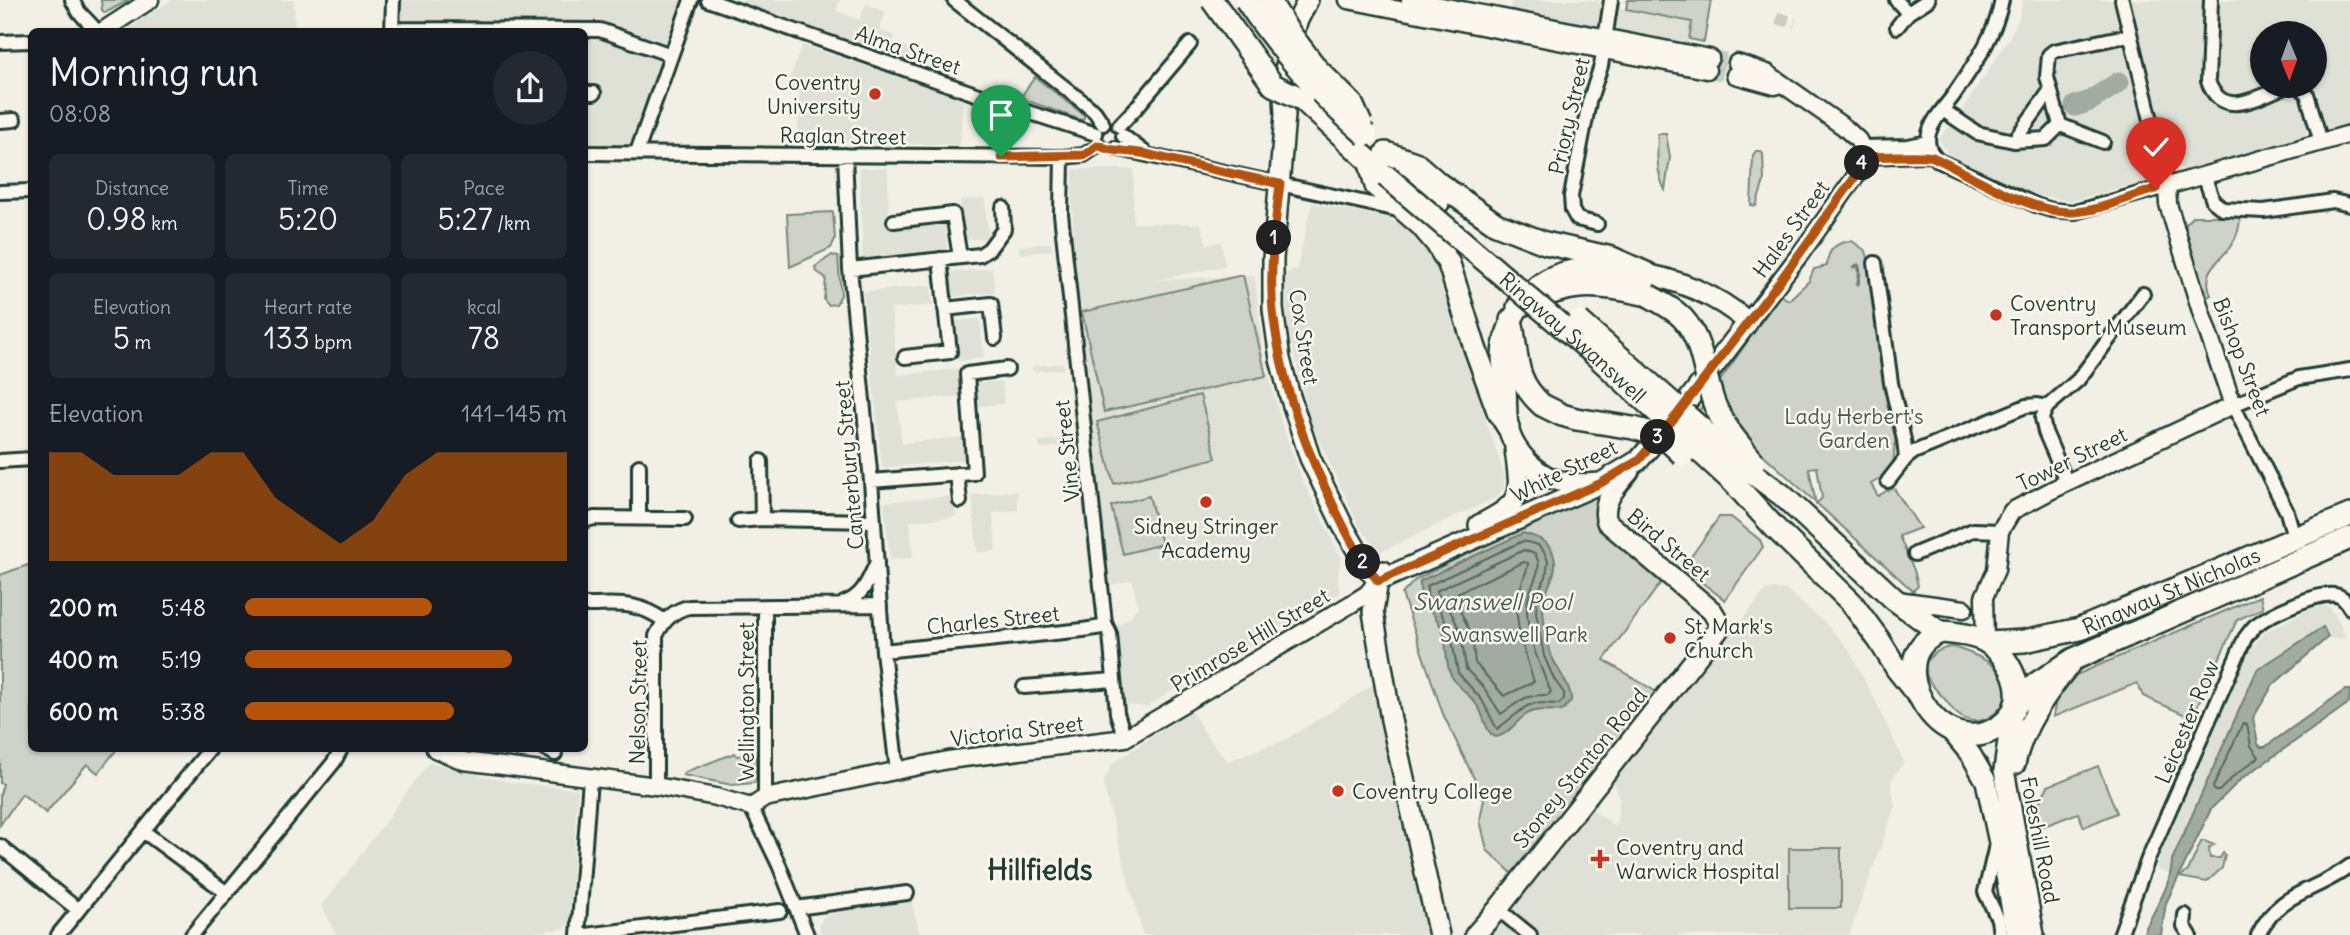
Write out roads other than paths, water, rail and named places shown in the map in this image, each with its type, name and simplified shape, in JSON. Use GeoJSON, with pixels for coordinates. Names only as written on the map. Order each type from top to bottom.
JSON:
{"type":"FeatureCollection","features":[{"type":"Feature","properties":{"kind":"highway"},"geometry":{"type":"LineString","coordinates":[[1212,0],[1273,85],[1303,99]]}},
{"type":"Feature","properties":{"kind":"highway"},"geometry":{"type":"LineString","coordinates":[[1228,0],[1243,25],[1303,99],[1381,164],[1415,163],[1438,184],[1496,224],[1526,238],[1612,258],[1648,274]]}},
{"type":"Feature","properties":{"kind":"highway"},"geometry":{"type":"LineString","coordinates":[[1246,0],[1302,75],[1366,135]]}},
{"type":"Feature","properties":{"kind":"highway"},"geometry":{"type":"LineString","coordinates":[[1269,0],[1317,69],[1352,104],[1381,164],[1376,186],[1421,225],[1449,264],[1498,411],[1511,436]]}},
{"type":"Feature","properties":{"kind":"highway","name":"Ringway Swanswell"},"geometry":{"type":"LineString","coordinates":[[1381,164],[1438,203],[1603,341],[1740,476],[1773,527],[1851,602],[1917,694]]}},
{"type":"Feature","properties":{"kind":"highway","name":"Ringway Swanswell"},"geometry":{"type":"LineString","coordinates":[[1381,164],[1592,352],[1740,476],[1783,495],[1895,599],[1940,632]]}},
{"type":"Feature","properties":{"kind":"highway"},"geometry":{"type":"LineString","coordinates":[[1589,285],[1648,295],[1678,313],[1693,334],[1740,476],[1662,436],[1633,428],[1576,419],[1542,405],[1526,387],[1517,369],[1515,314],[1568,287],[1589,285]]}},
{"type":"Feature","properties":{"kind":"highway"},"geometry":{"type":"LineString","coordinates":[[2297,536],[2326,516],[2350,504]]}},
{"type":"Feature","properties":{"kind":"highway","name":"Ringway St Nicholas"},"geometry":{"type":"LineString","coordinates":[[1986,642],[2024,640],[2080,629],[2350,515]]}},
{"type":"Feature","properties":{"kind":"highway","name":"Ringway St Nicholas"},"geometry":{"type":"LineString","coordinates":[[2014,709],[2037,683],[2074,659],[2350,540]]}},
{"type":"Feature","properties":{"kind":"highway"},"geometry":{"type":"LineString","coordinates":[[1940,632],[1986,642],[2012,670],[2017,682],[2014,709],[2001,725],[1990,731],[1967,734],[1952,732],[1933,716],[1917,694],[1913,673],[1915,657],[1924,643],[1940,632]]}},
{"type":"Feature","properties":{"kind":"main road","name":"Cox Street"},"geometry":{"type":"LineString","coordinates":[[1308,0],[1297,22],[1283,77],[1285,115],[1273,259],[1273,309],[1283,370],[1310,458],[1343,526],[1378,581]]}},
{"type":"Feature","properties":{"kind":"main road"},"geometry":{"type":"LineString","coordinates":[[1515,314],[1536,285],[1545,279],[1564,271],[1618,269],[1674,280],[1702,291],[1748,322]]}},
{"type":"Feature","properties":{"kind":"main road","name":"White Street"},"geometry":{"type":"LineString","coordinates":[[1378,581],[1384,568],[1400,559],[1505,510],[1519,491],[1520,481],[1511,436],[1502,355],[1504,336],[1515,314]]}},
{"type":"Feature","properties":{"kind":"main road","name":"White Street"},"geometry":{"type":"LineString","coordinates":[[1378,581],[1601,483],[1639,460],[1748,322]]}},
{"type":"Feature","properties":{"kind":"main road"},"geometry":{"type":"LineString","coordinates":[[1511,436],[1529,464],[1549,479],[1567,484],[1601,483]]}},
{"type":"Feature","properties":{"kind":"main road","name":"Bird Street"},"geometry":{"type":"LineString","coordinates":[[1639,460],[1610,496],[1604,513],[1607,522],[1712,611],[1720,627]]}},
{"type":"Feature","properties":{"kind":"main road"},"geometry":{"type":"LineString","coordinates":[[1378,581],[1373,612],[1391,720],[1439,935]]}},
{"type":"Feature","properties":{"kind":"main road","name":"Stoney Stanton Road"},"geometry":{"type":"LineString","coordinates":[[1475,935],[1720,627]]}},
{"type":"Feature","properties":{"kind":"main road"},"geometry":{"type":"LineString","coordinates":[[2007,792],[2018,748],[2028,726],[2074,659]]}},
{"type":"Feature","properties":{"kind":"main road","name":"Foleshill Road"},"geometry":{"type":"LineString","coordinates":[[2014,709],[2004,770],[2034,935]]}},
{"type":"Feature","properties":{"kind":"main road","name":"Foleshill Road"},"geometry":{"type":"LineString","coordinates":[[1952,732],[1971,754],[1986,781],[2016,935]]}},
{"type":"Feature","properties":{"kind":"street"},"geometry":{"type":"LineString","coordinates":[[72,0],[79,12],[96,28]]}},
{"type":"Feature","properties":{"kind":"street"},"geometry":{"type":"LineString","coordinates":[[106,28],[150,0]]}},
{"type":"Feature","properties":{"kind":"street"},"geometry":{"type":"LineString","coordinates":[[392,28],[393,0]]}},
{"type":"Feature","properties":{"kind":"street"},"geometry":{"type":"LineString","coordinates":[[637,152],[691,0]]}},
{"type":"Feature","properties":{"kind":"street","name":"Alma Street"},"geometry":{"type":"LineString","coordinates":[[708,0],[1018,109],[1099,134]]}},
{"type":"Feature","properties":{"kind":"street"},"geometry":{"type":"LineString","coordinates":[[954,0],[1089,107],[1108,150],[1121,143],[1121,131],[1136,108],[1190,44]]}},
{"type":"Feature","properties":{"kind":"street"},"geometry":{"type":"LineString","coordinates":[[1348,0],[1709,64]]}},
{"type":"Feature","properties":{"kind":"street"},"geometry":{"type":"LineString","coordinates":[[1410,0],[1605,45]]}},
{"type":"Feature","properties":{"kind":"street","name":"Priory Street"},"geometry":{"type":"LineString","coordinates":[[1597,224],[1577,219],[1570,203],[1588,102],[1601,66],[1611,0]]}},
{"type":"Feature","properties":{"kind":"street"},"geometry":{"type":"LineString","coordinates":[[1896,0],[1909,13]]}},
{"type":"Feature","properties":{"kind":"street"},"geometry":{"type":"LineString","coordinates":[[1897,27],[1909,13],[1928,0]]}},
{"type":"Feature","properties":{"kind":"street"},"geometry":{"type":"LineString","coordinates":[[1930,148],[1930,130],[1984,50],[1996,24],[2002,0]]}},
{"type":"Feature","properties":{"kind":"street"},"geometry":{"type":"LineString","coordinates":[[2122,0],[2167,186]]}},
{"type":"Feature","properties":{"kind":"street"},"geometry":{"type":"LineString","coordinates":[[2211,0],[2208,81],[2212,92],[2222,102],[2236,104],[2253,98]]}},
{"type":"Feature","properties":{"kind":"street"},"geometry":{"type":"LineString","coordinates":[[588,30],[600,30],[671,55]]}},
{"type":"Feature","properties":{"kind":"street"},"geometry":{"type":"LineString","coordinates":[[2060,125],[2050,91],[2047,59],[2054,51],[2130,35]]}},
{"type":"Feature","properties":{"kind":"street"},"geometry":{"type":"LineString","coordinates":[[0,43],[28,41]]}},
{"type":"Feature","properties":{"kind":"street"},"geometry":{"type":"LineString","coordinates":[[1736,69],[1790,91],[1844,127],[1863,152],[1908,146],[1930,148],[1968,174],[2052,210],[2084,210],[2350,134]]}},
{"type":"Feature","properties":{"kind":"street"},"geometry":{"type":"LineString","coordinates":[[2014,141],[2050,91]]}},
{"type":"Feature","properties":{"kind":"street"},"geometry":{"type":"LineString","coordinates":[[2308,98],[2321,142]]}},
{"type":"Feature","properties":{"kind":"street"},"geometry":{"type":"LineString","coordinates":[[1943,110],[1977,133],[2014,141],[2046,139],[2060,125]]}},
{"type":"Feature","properties":{"kind":"street"},"geometry":{"type":"LineString","coordinates":[[1099,134],[1114,123],[1147,155]]}},
{"type":"Feature","properties":{"kind":"street"},"geometry":{"type":"LineString","coordinates":[[2060,125],[2103,142]]}},
{"type":"Feature","properties":{"kind":"street","name":"Raglan Street"},"geometry":{"type":"LineString","coordinates":[[588,153],[1062,157],[1084,155],[1099,134]]}},
{"type":"Feature","properties":{"kind":"street"},"geometry":{"type":"LineString","coordinates":[[2278,156],[2297,154],[2350,140]]}},
{"type":"Feature","properties":{"kind":"street"},"geometry":{"type":"LineString","coordinates":[[1115,148],[1398,210]]}},
{"type":"Feature","properties":{"kind":"street","name":"Hales Street"},"geometry":{"type":"LineString","coordinates":[[1748,322],[1850,184],[1860,169],[1863,152]]}},
{"type":"Feature","properties":{"kind":"street","name":"Canterbury Street"},"geometry":{"type":"LineString","coordinates":[[845,155],[850,269],[871,481],[883,651],[897,771]]}},
{"type":"Feature","properties":{"kind":"street","name":"Vine Street"},"geometry":{"type":"LineString","coordinates":[[1062,157],[1060,214],[1105,623],[1110,634],[1118,712],[1133,735]]}},
{"type":"Feature","properties":{"kind":"street"},"geometry":{"type":"LineString","coordinates":[[2204,175],[2213,201],[2223,209],[2264,211],[2333,201],[2350,205]]}},
{"type":"Feature","properties":{"kind":"street","name":"Bishop Street"},"geometry":{"type":"LineString","coordinates":[[2167,186],[2171,214],[2233,405],[2297,536]]}},
{"type":"Feature","properties":{"kind":"street"},"geometry":{"type":"LineString","coordinates":[[0,192],[28,191]]}},
{"type":"Feature","properties":{"kind":"street"},"geometry":{"type":"LineString","coordinates":[[850,269],[980,255],[989,249],[1004,229],[1003,208]]}},
{"type":"Feature","properties":{"kind":"street"},"geometry":{"type":"LineString","coordinates":[[894,221],[953,214],[960,257]]}},
{"type":"Feature","properties":{"kind":"street"},"geometry":{"type":"LineString","coordinates":[[905,357],[950,352],[940,259]]}},
{"type":"Feature","properties":{"kind":"street"},"geometry":{"type":"LineString","coordinates":[[1875,263],[1891,383],[1906,458]]}},
{"type":"Feature","properties":{"kind":"street"},"geometry":{"type":"LineString","coordinates":[[2067,483],[2045,432],[2042,418],[2047,407],[2078,380],[2143,294]]}},
{"type":"Feature","properties":{"kind":"street"},"geometry":{"type":"LineString","coordinates":[[946,309],[991,304],[995,338]]}},
{"type":"Feature","properties":{"kind":"street"},"geometry":{"type":"LineString","coordinates":[[871,481],[974,473],[967,374],[1007,369]]}},
{"type":"Feature","properties":{"kind":"street"},"geometry":{"type":"LineString","coordinates":[[2233,405],[2299,378],[2350,370]]}},
{"type":"Feature","properties":{"kind":"street","name":"Tower Street"},"geometry":{"type":"LineString","coordinates":[[2000,531],[2012,511],[2233,405]]}},
{"type":"Feature","properties":{"kind":"street"},"geometry":{"type":"LineString","coordinates":[[1888,481],[1906,458],[1923,448],[2026,406],[2047,407]]}},
{"type":"Feature","properties":{"kind":"street"},"geometry":{"type":"LineString","coordinates":[[0,461],[28,459]]}},
{"type":"Feature","properties":{"kind":"street"},"geometry":{"type":"LineString","coordinates":[[761,461],[762,519]]}},
{"type":"Feature","properties":{"kind":"street"},"geometry":{"type":"LineString","coordinates":[[639,466],[639,518]]}},
{"type":"Feature","properties":{"kind":"street"},"geometry":{"type":"LineString","coordinates":[[957,474],[960,501]]}},
{"type":"Feature","properties":{"kind":"street"},"geometry":{"type":"LineString","coordinates":[[588,520],[685,519]]}},
{"type":"Feature","properties":{"kind":"street"},"geometry":{"type":"LineString","coordinates":[[738,521],[874,521]]}},
{"type":"Feature","properties":{"kind":"street"},"geometry":{"type":"LineString","coordinates":[[1915,554],[1973,530],[2000,531],[1996,570],[1984,597],[1986,642]]}},
{"type":"Feature","properties":{"kind":"street"},"geometry":{"type":"LineString","coordinates":[[834,606],[852,600],[863,592],[877,561]]}},
{"type":"Feature","properties":{"kind":"street","name":"Primrose Hill Street"},"geometry":{"type":"LineString","coordinates":[[1133,735],[1367,594],[1378,581]]}},
{"type":"Feature","properties":{"kind":"street","name":"Leicester Row"},"geometry":{"type":"LineString","coordinates":[[2120,935],[2146,866],[2245,638],[2254,626],[2267,618],[2313,597],[2338,596],[2344,599],[2350,608]]}},
{"type":"Feature","properties":{"kind":"street"},"geometry":{"type":"LineString","coordinates":[[1940,632],[1964,609],[1984,597]]}},
{"type":"Feature","properties":{"kind":"street"},"geometry":{"type":"LineString","coordinates":[[1895,599],[1964,609]]}},
{"type":"Feature","properties":{"kind":"street"},"geometry":{"type":"LineString","coordinates":[[588,605],[636,606],[649,610],[665,621],[679,609],[689,607],[880,605]]}},
{"type":"Feature","properties":{"kind":"street","name":"Wellington Street"},"geometry":{"type":"LineString","coordinates":[[765,607],[765,798]]}},
{"type":"Feature","properties":{"kind":"street","name":"Nelson Street"},"geometry":{"type":"LineString","coordinates":[[656,786],[655,646],[656,636],[665,621]]}},
{"type":"Feature","properties":{"kind":"street","name":"Charles Street"},"geometry":{"type":"LineString","coordinates":[[883,651],[1083,630],[1105,623]]}},
{"type":"Feature","properties":{"kind":"street"},"geometry":{"type":"LineString","coordinates":[[1024,687],[1114,680]]}},
{"type":"Feature","properties":{"kind":"street","name":"Victoria Street"},"geometry":{"type":"LineString","coordinates":[[765,798],[948,760],[1133,735]]}},
{"type":"Feature","properties":{"kind":"street"},"geometry":{"type":"LineString","coordinates":[[58,935],[208,752]]}},
{"type":"Feature","properties":{"kind":"street"},"geometry":{"type":"LineString","coordinates":[[192,935],[339,752]]}},
{"type":"Feature","properties":{"kind":"street"},"geometry":{"type":"LineString","coordinates":[[443,752],[464,761],[656,786],[716,797],[751,807],[779,864],[807,935]]}},
{"type":"Feature","properties":{"kind":"street"},"geometry":{"type":"LineString","coordinates":[[578,935],[590,779]]}},
{"type":"Feature","properties":{"kind":"street"},"geometry":{"type":"LineString","coordinates":[[751,807],[765,798]]}},
{"type":"Feature","properties":{"kind":"street"},"geometry":{"type":"LineString","coordinates":[[143,831],[227,893]]}},
{"type":"Feature","properties":{"kind":"street"},"geometry":{"type":"LineString","coordinates":[[1998,838],[1986,892],[1998,919],[2000,935]]}},
{"type":"Feature","properties":{"kind":"street"},"geometry":{"type":"LineString","coordinates":[[0,846],[78,909]]}},
{"type":"Feature","properties":{"kind":"street"},"geometry":{"type":"LineString","coordinates":[[2258,935],[2271,913],[2282,902],[2314,888],[2350,866]]}},
{"type":"Feature","properties":{"kind":"street"},"geometry":{"type":"LineString","coordinates":[[796,908],[907,893]]}},
{"type":"Feature","properties":{"kind":"street"},"geometry":{"type":"LineString","coordinates":[[1498,909],[1531,935]]}},
{"type":"Feature","properties":{"kind":"street"},"geometry":{"type":"LineString","coordinates":[[586,935],[780,911]]}},
{"type":"Feature","properties":{"kind":"street"},"geometry":{"type":"LineString","coordinates":[[2185,915],[2185,933]]}},
{"type":"Feature","properties":{"kind":"water","name":"Swanswell Pool"},"geometry":{"type":"Polygon","coordinates":[[[1523,533],[1537,537],[1551,548],[1553,553],[1555,568],[1543,602],[1544,621],[1552,657],[1567,685],[1571,701],[1562,711],[1540,710],[1528,713],[1496,737],[1488,729],[1477,705],[1452,677],[1442,629],[1421,596],[1420,581],[1523,533]]]}},
{"type":"Feature","properties":{"kind":"water"},"geometry":{"type":"Polygon","coordinates":[[[2323,627],[2328,637],[2273,685],[2253,718],[2258,744],[2265,747],[2345,690],[2350,690],[2349,703],[2240,780],[2211,809],[2166,903],[2161,935],[2143,935],[2165,890],[2172,860],[2257,670],[2323,627]]]}},
{"type":"Feature","properties":{"kind":"waterway"},"geometry":{"type":"LineString","coordinates":[[2075,106],[2090,101],[2119,82]]}},
{"type":"Feature","properties":{"kind":"waterway"},"geometry":{"type":"LineString","coordinates":[[1854,267],[1858,265],[1859,268],[1858,284]]}},
{"type":"Feature","properties":{"kind":"tunnel"},"geometry":{"type":"LineString","coordinates":[[1777,18],[1795,23]]}},
{"type":"Feature","properties":{"kind":"tunnel"},"geometry":{"type":"LineString","coordinates":[[1710,58],[1737,63]]}},
{"type":"Feature","properties":{"kind":"tunnel"},"geometry":{"type":"LineString","coordinates":[[1707,70],[1735,75]]}},
{"type":"Feature","properties":{"kind":"place","name":"Coventry University"},"geometry":{"type":"Point","coordinates":[875,94]}},
{"type":"Feature","properties":{"kind":"place","name":"Coventry Transport Museum"},"geometry":{"type":"Point","coordinates":[1996,315]}},
{"type":"Feature","properties":{"kind":"place","name":"Sidney Stringer Academy"},"geometry":{"type":"Point","coordinates":[1206,502]}},
{"type":"Feature","properties":{"kind":"place","name":"St. Mark's Church"},"geometry":{"type":"Point","coordinates":[1670,638]}},
{"type":"Feature","properties":{"kind":"place","name":"Coventry College"},"geometry":{"type":"Point","coordinates":[1338,791]}},
{"type":"Feature","properties":{"kind":"place","name":"Coventry and Warwick Hospital"},"geometry":{"type":"Point","coordinates":[1600,859]}},
{"type":"Feature","properties":{"kind":"district","name":"Hillfields"},"geometry":{"type":"Point","coordinates":[1040,870]}},
{"type":"Feature","properties":{"kind":"park label","name":"Lady Herbert's Garden"},"geometry":{"type":"Point","coordinates":[1854,428]}},
{"type":"Feature","properties":{"kind":"park label","name":"Swanswell Park"},"geometry":{"type":"Point","coordinates":[1514,634]}}]}
